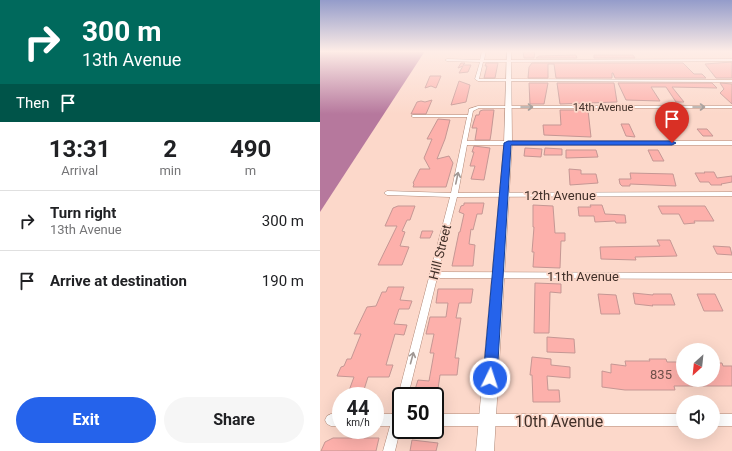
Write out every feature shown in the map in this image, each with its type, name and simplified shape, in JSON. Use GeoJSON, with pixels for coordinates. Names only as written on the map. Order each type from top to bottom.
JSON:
{"type":"FeatureCollection","features":[{"type":"Feature","properties":{"kind":"main road"},"geometry":{"type":"LineString","coordinates":[[485,451],[508,143],[508,72]]}},
{"type":"Feature","properties":{"kind":"street"},"geometry":{"type":"LineString","coordinates":[[479,72],[478,80],[732,81]]}},
{"type":"Feature","properties":{"kind":"street","name":"14th Avenue"},"geometry":{"type":"LineString","coordinates":[[474,108],[732,107]]}},
{"type":"Feature","properties":{"kind":"street","name":"Hill Street"},"geometry":{"type":"LineString","coordinates":[[405,387],[454,195],[471,110],[474,108]]}},
{"type":"Feature","properties":{"kind":"street"},"geometry":{"type":"LineString","coordinates":[[413,116],[470,116]]}},
{"type":"Feature","properties":{"kind":"street"},"geometry":{"type":"LineString","coordinates":[[465,143],[732,143]]}},
{"type":"Feature","properties":{"kind":"street","name":"12th Avenue"},"geometry":{"type":"LineString","coordinates":[[387,193],[454,195],[732,194]]}},
{"type":"Feature","properties":{"kind":"street","name":"11th Avenue"},"geometry":{"type":"LineString","coordinates":[[434,275],[732,276]]}},
{"type":"Feature","properties":{"kind":"street","name":"10th Avenue"},"geometry":{"type":"LineString","coordinates":[[444,420],[676,420]]}},
{"type":"Feature","properties":{"kind":"street"},"geometry":{"type":"LineString","coordinates":[[720,420],[732,420]]}},
{"type":"Feature","properties":{"kind":"street"},"geometry":{"type":"LineString","coordinates":[[389,451],[393,439]]}},
{"type":"Feature","properties":{"kind":"shaded area"},"geometry":{"type":"Polygon","coordinates":[[[320,72],[411,72],[320,212],[320,72]]]}},
{"type":"Feature","properties":{"kind":"building"},"geometry":{"type":"Polygon","coordinates":[[[485,72],[496,72],[495,78],[484,78],[485,72]]]}},
{"type":"Feature","properties":{"kind":"building"},"geometry":{"type":"Polygon","coordinates":[[[529,72],[548,72],[548,78],[528,78],[529,72]]]}},
{"type":"Feature","properties":{"kind":"building"},"geometry":{"type":"Polygon","coordinates":[[[555,72],[692,72],[694,74],[702,74],[706,78],[615,78],[612,73],[612,78],[556,78],[555,72]]]}},
{"type":"Feature","properties":{"kind":"building"},"geometry":{"type":"Polygon","coordinates":[[[711,72],[732,72],[732,78],[716,78],[711,72]]]}},
{"type":"Feature","properties":{"kind":"building"},"geometry":{"type":"Polygon","coordinates":[[[430,76],[441,76],[436,88],[431,86],[425,88],[430,76]]]}},
{"type":"Feature","properties":{"kind":"building"},"geometry":{"type":"Polygon","coordinates":[[[459,81],[470,85],[466,102],[451,105],[459,81]]]}},
{"type":"Feature","properties":{"kind":"building"},"geometry":{"type":"Polygon","coordinates":[[[529,83],[548,83],[544,104],[530,104],[529,83]]]}},
{"type":"Feature","properties":{"kind":"building"},"geometry":{"type":"Polygon","coordinates":[[[557,83],[614,83],[617,102],[560,104],[557,83]]]}},
{"type":"Feature","properties":{"kind":"building"},"geometry":{"type":"Polygon","coordinates":[[[618,83],[712,83],[717,88],[672,87],[684,102],[676,102],[666,87],[651,87],[660,101],[626,100],[618,83]]]}},
{"type":"Feature","properties":{"kind":"building"},"geometry":{"type":"Polygon","coordinates":[[[720,83],[732,84],[732,104],[720,93],[724,89],[720,83]]]}},
{"type":"Feature","properties":{"kind":"building"},"geometry":{"type":"Polygon","coordinates":[[[432,100],[426,114],[411,114],[417,102],[432,100]]]}},
{"type":"Feature","properties":{"kind":"building"},"geometry":{"type":"Polygon","coordinates":[[[494,110],[490,140],[475,140],[477,128],[472,128],[476,115],[479,115],[480,111],[494,110]]]}},
{"type":"Feature","properties":{"kind":"building"},"geometry":{"type":"Polygon","coordinates":[[[560,110],[588,110],[591,137],[544,135],[543,125],[561,125],[560,110]]]}},
{"type":"Feature","properties":{"kind":"building"},"geometry":{"type":"Polygon","coordinates":[[[438,119],[450,120],[445,139],[437,159],[449,156],[453,163],[446,187],[413,187],[413,183],[420,169],[430,169],[424,158],[432,139],[427,139],[438,119]]]}},
{"type":"Feature","properties":{"kind":"building"},"geometry":{"type":"Polygon","coordinates":[[[621,124],[629,124],[635,137],[626,136],[621,124]]]}},
{"type":"Feature","properties":{"kind":"building"},"geometry":{"type":"Polygon","coordinates":[[[697,129],[707,129],[713,136],[703,136],[697,129]]]}},
{"type":"Feature","properties":{"kind":"building"},"geometry":{"type":"Polygon","coordinates":[[[474,146],[490,148],[484,180],[471,179],[475,166],[470,166],[474,146]]]}},
{"type":"Feature","properties":{"kind":"building"},"geometry":{"type":"Polygon","coordinates":[[[525,148],[542,149],[541,157],[524,156],[525,148]]]}},
{"type":"Feature","properties":{"kind":"building"},"geometry":{"type":"Polygon","coordinates":[[[545,148],[562,149],[562,155],[544,155],[545,148]]]}},
{"type":"Feature","properties":{"kind":"building"},"geometry":{"type":"Polygon","coordinates":[[[566,150],[596,150],[598,157],[566,158],[566,150]]]}},
{"type":"Feature","properties":{"kind":"building"},"geometry":{"type":"Polygon","coordinates":[[[648,150],[658,150],[664,161],[653,161],[648,150]]]}},
{"type":"Feature","properties":{"kind":"building"},"geometry":{"type":"Polygon","coordinates":[[[569,169],[581,170],[581,174],[596,174],[598,183],[570,185],[569,169]]]}},
{"type":"Feature","properties":{"kind":"building"},"geometry":{"type":"Polygon","coordinates":[[[704,172],[714,172],[717,178],[732,176],[732,182],[721,184],[722,185],[711,185],[709,182],[700,182],[695,173],[705,173],[704,172]]]}},
{"type":"Feature","properties":{"kind":"building"},"geometry":{"type":"Polygon","coordinates":[[[630,173],[673,174],[676,186],[630,184],[630,186],[622,186],[619,179],[631,179],[630,173]]]}},
{"type":"Feature","properties":{"kind":"building"},"geometry":{"type":"Polygon","coordinates":[[[464,203],[484,203],[482,214],[477,214],[473,230],[471,229],[469,244],[475,245],[473,266],[452,266],[464,214],[459,212],[464,203]]]}},
{"type":"Feature","properties":{"kind":"building"},"geometry":{"type":"Polygon","coordinates":[[[533,205],[553,206],[555,233],[565,233],[565,241],[561,241],[560,268],[533,267],[533,205]]]}},
{"type":"Feature","properties":{"kind":"building"},"geometry":{"type":"Polygon","coordinates":[[[590,205],[602,205],[605,214],[625,215],[626,223],[616,223],[615,221],[595,222],[594,216],[579,216],[578,207],[591,207],[590,205]]]}},
{"type":"Feature","properties":{"kind":"building"},"geometry":{"type":"Polygon","coordinates":[[[398,206],[415,206],[410,220],[407,220],[402,231],[405,232],[400,246],[409,247],[402,265],[378,265],[397,226],[385,226],[393,208],[398,206]]]}},
{"type":"Feature","properties":{"kind":"building"},"geometry":{"type":"Polygon","coordinates":[[[658,206],[705,206],[714,221],[694,221],[695,223],[684,224],[679,214],[662,214],[658,206]]]}},
{"type":"Feature","properties":{"kind":"building"},"geometry":{"type":"Polygon","coordinates":[[[422,231],[433,231],[430,238],[420,238],[422,231]]]}},
{"type":"Feature","properties":{"kind":"building"},"geometry":{"type":"Polygon","coordinates":[[[657,240],[670,240],[677,256],[635,257],[636,260],[601,259],[600,247],[660,246],[657,240]]]}},
{"type":"Feature","properties":{"kind":"building"},"geometry":{"type":"Polygon","coordinates":[[[713,246],[730,247],[732,255],[717,254],[713,246]]]}},
{"type":"Feature","properties":{"kind":"building"},"geometry":{"type":"Polygon","coordinates":[[[535,283],[561,284],[561,293],[550,292],[549,333],[534,333],[535,283]]]}},
{"type":"Feature","properties":{"kind":"building"},"geometry":{"type":"Polygon","coordinates":[[[388,287],[404,287],[400,300],[412,301],[409,309],[399,309],[394,324],[407,325],[404,335],[395,334],[386,365],[393,365],[389,377],[368,377],[365,387],[350,387],[354,377],[337,376],[347,359],[351,359],[361,334],[354,334],[367,307],[376,306],[382,292],[386,292],[388,287]]]}},
{"type":"Feature","properties":{"kind":"building"},"geometry":{"type":"Polygon","coordinates":[[[438,289],[473,289],[471,303],[459,303],[456,318],[461,318],[455,358],[459,358],[457,375],[440,375],[438,387],[416,387],[418,380],[429,381],[434,353],[430,353],[434,334],[426,334],[430,317],[446,317],[448,303],[436,303],[438,289]]]}},
{"type":"Feature","properties":{"kind":"building"},"geometry":{"type":"Polygon","coordinates":[[[633,293],[653,295],[671,294],[675,305],[652,305],[653,306],[635,304],[633,293]]]}},
{"type":"Feature","properties":{"kind":"building"},"geometry":{"type":"Polygon","coordinates":[[[598,294],[616,295],[620,314],[601,314],[598,294]]]}},
{"type":"Feature","properties":{"kind":"building"},"geometry":{"type":"Polygon","coordinates":[[[697,294],[715,294],[723,311],[704,311],[697,294]]]}},
{"type":"Feature","properties":{"kind":"building"},"geometry":{"type":"Polygon","coordinates":[[[547,337],[574,339],[575,353],[547,352],[547,337]]]}},
{"type":"Feature","properties":{"kind":"building"},"geometry":{"type":"Polygon","coordinates":[[[532,357],[551,359],[551,365],[570,367],[570,378],[547,376],[548,390],[559,390],[560,402],[533,402],[532,375],[530,375],[532,357]]]}},
{"type":"Feature","properties":{"kind":"building"},"geometry":{"type":"Polygon","coordinates":[[[649,359],[666,359],[667,362],[676,362],[675,390],[625,390],[602,387],[602,371],[611,373],[611,364],[626,366],[625,361],[650,361],[649,359]]]}},
{"type":"Feature","properties":{"kind":"building"},"geometry":{"type":"Polygon","coordinates":[[[720,363],[722,363],[723,366],[732,366],[732,386],[720,386],[720,363]]]}},
{"type":"Feature","properties":{"kind":"building"},"geometry":{"type":"Polygon","coordinates":[[[332,438],[379,439],[376,451],[321,451],[325,442],[332,438]]]}},
{"type":"Feature","properties":{"kind":"building"},"geometry":{"type":"Polygon","coordinates":[[[412,440],[438,443],[436,451],[410,451],[412,440]]]}},
{"type":"Feature","properties":{"kind":"route"},"geometry":{"type":"LineString","coordinates":[[490,378],[508,143],[672,143]]}}]}
